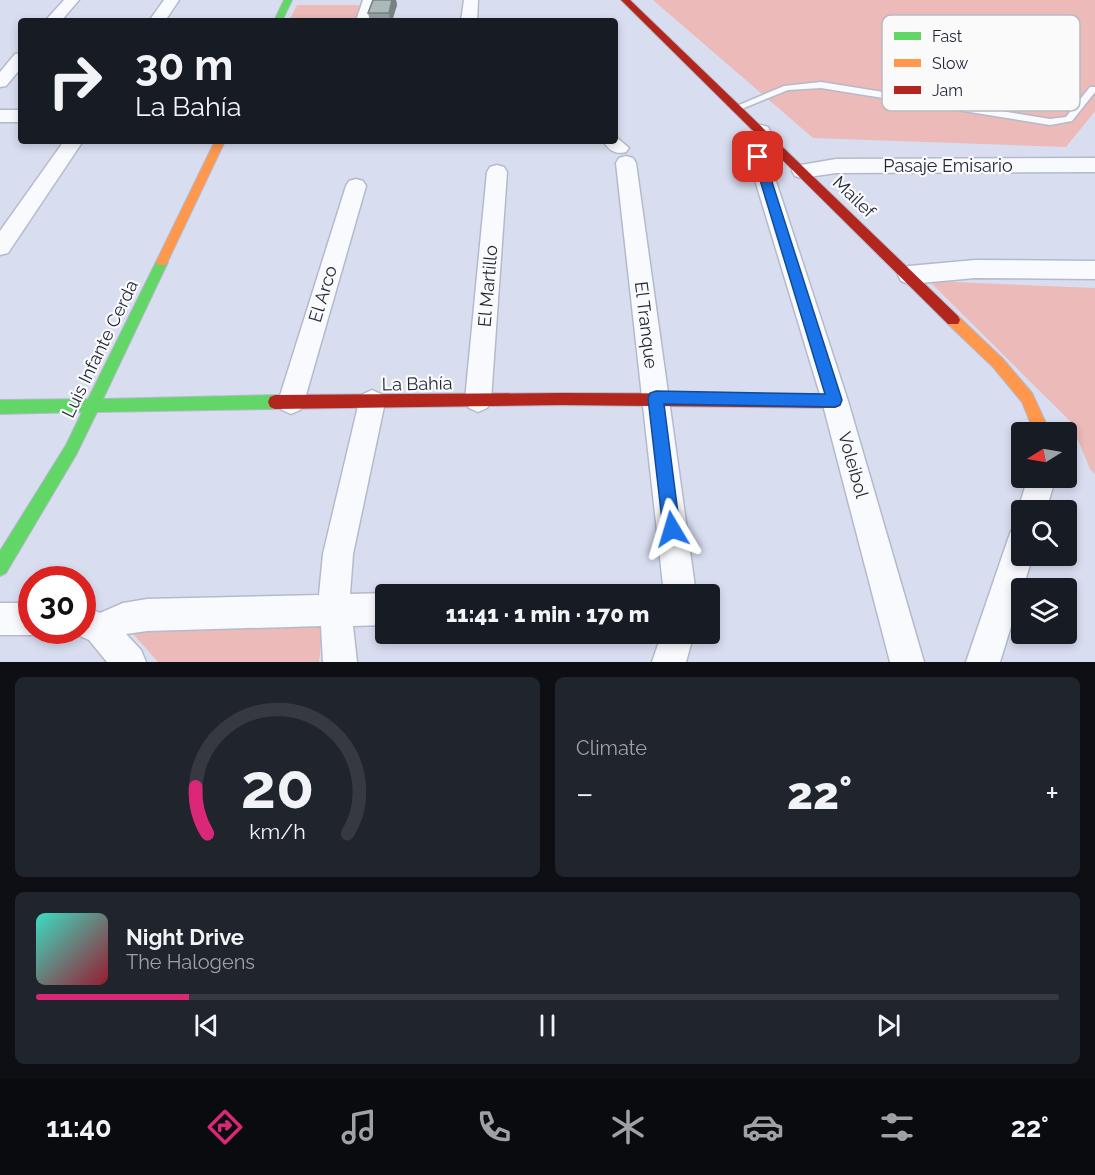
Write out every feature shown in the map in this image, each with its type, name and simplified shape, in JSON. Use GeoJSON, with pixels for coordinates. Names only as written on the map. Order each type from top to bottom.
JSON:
{"type":"FeatureCollection","features":[{"type":"Feature","properties":{"kind":"street"},"geometry":{"type":"LineString","coordinates":[[56,18],[72,0]]}},
{"type":"Feature","properties":{"kind":"street"},"geometry":{"type":"LineString","coordinates":[[159,18],[172,0]]}},
{"type":"Feature","properties":{"kind":"street"},"geometry":{"type":"LineString","coordinates":[[279,18],[288,0]]}},
{"type":"Feature","properties":{"kind":"street"},"geometry":{"type":"LineString","coordinates":[[365,18],[370,0]]}},
{"type":"Feature","properties":{"kind":"street"},"geometry":{"type":"LineString","coordinates":[[469,18],[471,0]]}},
{"type":"Feature","properties":{"kind":"street","name":"Mailef"},"geometry":{"type":"LineString","coordinates":[[625,0],[1014,380],[1028,398],[1038,422]]}},
{"type":"Feature","properties":{"kind":"street"},"geometry":{"type":"LineString","coordinates":[[0,82],[18,61]]}},
{"type":"Feature","properties":{"kind":"street"},"geometry":{"type":"LineString","coordinates":[[0,116],[18,116]]}},
{"type":"Feature","properties":{"kind":"street","name":"Voleibol"},"geometry":{"type":"LineString","coordinates":[[761,131],[757,143],[758,157],[835,400],[907,662]]}},
{"type":"Feature","properties":{"kind":"street"},"geometry":{"type":"LineString","coordinates":[[0,247],[72,144]]}},
{"type":"Feature","properties":{"kind":"street","name":"Luis Infante Cerda"},"geometry":{"type":"LineString","coordinates":[[0,567],[39,505],[93,407],[219,144]]}},
{"type":"Feature","properties":{"kind":"street","name":"El Tranque"},"geometry":{"type":"LineString","coordinates":[[619,151],[656,398],[679,584]]}},
{"type":"Feature","properties":{"kind":"street","name":"Pasaje Emisario"},"geometry":{"type":"LineString","coordinates":[[802,171],[836,166],[1095,165]]}},
{"type":"Feature","properties":{"kind":"street","name":"El Martillo"},"geometry":{"type":"LineString","coordinates":[[478,400],[497,172]]}},
{"type":"Feature","properties":{"kind":"street","name":"El Arco"},"geometry":{"type":"LineString","coordinates":[[291,402],[356,186]]}},
{"type":"Feature","properties":{"kind":"street"},"geometry":{"type":"LineString","coordinates":[[909,275],[975,270],[1095,270]]}},
{"type":"Feature","properties":{"kind":"street","name":"La Bahía"},"geometry":{"type":"LineString","coordinates":[[0,406],[93,407],[291,402],[656,398],[835,400]]}},
{"type":"Feature","properties":{"kind":"street"},"geometry":{"type":"LineString","coordinates":[[340,662],[334,585],[338,554],[372,402]]}},
{"type":"Feature","properties":{"kind":"street"},"geometry":{"type":"LineString","coordinates":[[983,662],[1014,566]]}},
{"type":"Feature","properties":{"kind":"street"},"geometry":{"type":"LineString","coordinates":[[96,624],[135,616],[375,609]]}},
{"type":"Feature","properties":{"kind":"street"},"geometry":{"type":"LineString","coordinates":[[0,619],[18,619]]}},
{"type":"Feature","properties":{"kind":"street"},"geometry":{"type":"LineString","coordinates":[[96,630],[129,662]]}},
{"type":"Feature","properties":{"kind":"street"},"geometry":{"type":"LineString","coordinates":[[669,662],[675,644]]}},
{"type":"Feature","properties":{"kind":"lane"},"geometry":{"type":"LineString","coordinates":[[736,108],[787,88],[821,85],[882,95]]}},
{"type":"Feature","properties":{"kind":"lane"},"geometry":{"type":"LineString","coordinates":[[1080,105],[1093,89]]}},
{"type":"Feature","properties":{"kind":"lane"},"geometry":{"type":"LineString","coordinates":[[982,111],[1050,122],[1069,119],[1075,111]]}},
{"type":"Feature","properties":{"kind":"shaded area"},"geometry":{"type":"Polygon","coordinates":[[[653,0],[1095,0],[1095,111],[1066,147],[813,138],[653,0]]]}},
{"type":"Feature","properties":{"kind":"shaded area"},"geometry":{"type":"Polygon","coordinates":[[[297,5],[363,5],[359,18],[290,18],[297,5]]]}},
{"type":"Feature","properties":{"kind":"shaded area"},"geometry":{"type":"Polygon","coordinates":[[[929,281],[1095,288],[1095,474],[1090,469],[1077,438],[1077,422],[1070,421],[929,281]]]}},
{"type":"Feature","properties":{"kind":"shaded area"},"geometry":{"type":"Polygon","coordinates":[[[323,624],[319,662],[158,662],[127,627],[323,624]]]}},
{"type":"Feature","properties":{"kind":"building"},"geometry":{"type":"Polygon","coordinates":[[[373,0],[392,0],[389,13],[368,13],[373,0]]]}},
{"type":"Feature","properties":{"kind":"traffic: fast"},"geometry":{"type":"LineString","coordinates":[[279,18],[288,0]]}},
{"type":"Feature","properties":{"kind":"traffic: fast"},"geometry":{"type":"LineString","coordinates":[[0,567],[71,450],[162,262]]}},
{"type":"Feature","properties":{"kind":"traffic: fast"},"geometry":{"type":"LineString","coordinates":[[0,407],[275,402]]}},
{"type":"Feature","properties":{"kind":"traffic: slow"},"geometry":{"type":"LineString","coordinates":[[162,262],[219,144]]}},
{"type":"Feature","properties":{"kind":"traffic: slow"},"geometry":{"type":"LineString","coordinates":[[953,320],[998,363],[1027,398],[1038,422]]}},
{"type":"Feature","properties":{"kind":"traffic: jam"},"geometry":{"type":"LineString","coordinates":[[625,0],[953,320]]}},
{"type":"Feature","properties":{"kind":"traffic: jam"},"geometry":{"type":"LineString","coordinates":[[275,402],[562,399],[835,401]]}},
{"type":"Feature","properties":{"kind":"route"},"geometry":{"type":"LineString","coordinates":[[672,529],[656,398],[835,400],[758,157]]}}]}
